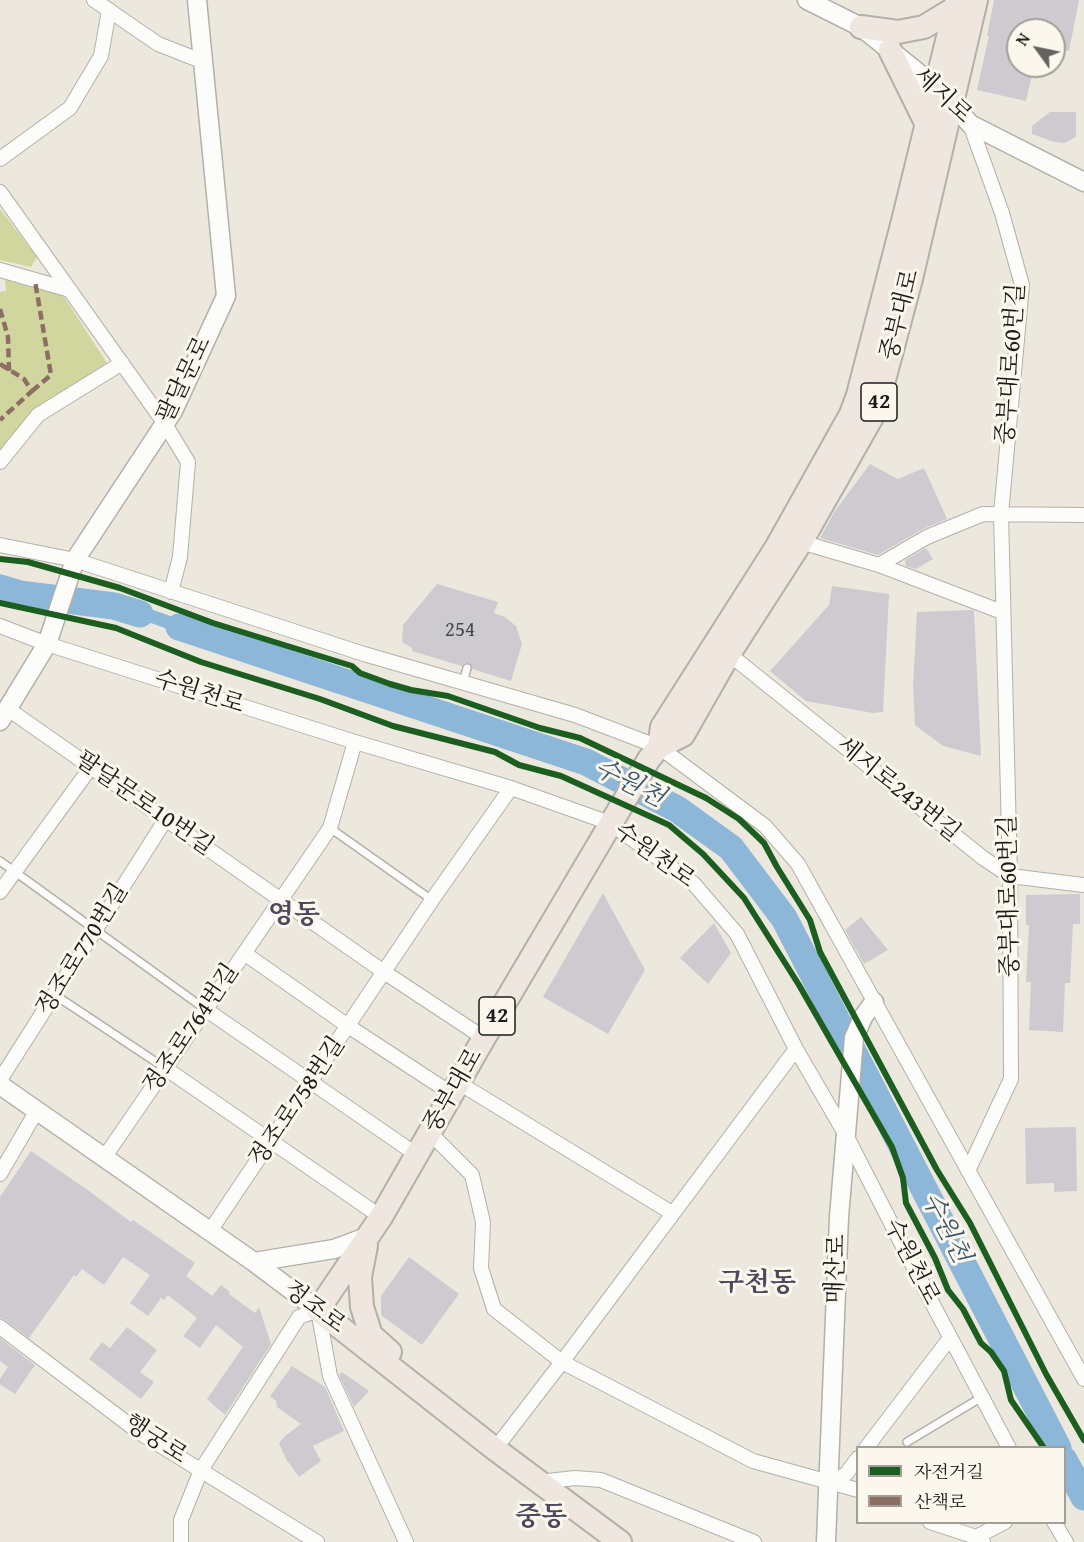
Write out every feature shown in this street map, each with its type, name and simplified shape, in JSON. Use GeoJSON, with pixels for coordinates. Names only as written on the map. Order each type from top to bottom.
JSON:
{"type":"FeatureCollection","features":[{"type":"Feature","properties":{"kind":"main road","name":"중부대로"},"geometry":{"type":"LineString","coordinates":[[654,753],[683,735],[729,654],[801,542],[876,410],[911,279],[976,0]]}},
{"type":"Feature","properties":{"kind":"main road"},"geometry":{"type":"LineString","coordinates":[[861,27],[898,32],[924,27],[956,4]]}},
{"type":"Feature","properties":{"kind":"main road","name":"중부대로"},"geometry":{"type":"LineString","coordinates":[[318,1310],[375,1227],[612,820],[654,753],[663,728],[776,548],[852,414],[956,4]]}},
{"type":"Feature","properties":{"kind":"main road"},"geometry":{"type":"LineString","coordinates":[[890,50],[927,125]]}},
{"type":"Feature","properties":{"kind":"main road"},"geometry":{"type":"LineString","coordinates":[[375,1227],[359,1287],[365,1320],[371,1335],[403,1361],[412,1384]]}},
{"type":"Feature","properties":{"kind":"main road","name":"정조로"},"geometry":{"type":"LineString","coordinates":[[318,1310],[495,1449],[620,1542]]}},
{"type":"Feature","properties":{"kind":"street"},"geometry":{"type":"LineString","coordinates":[[94,0],[158,44],[204,62]]}},
{"type":"Feature","properties":{"kind":"street","name":"팔달문로"},"geometry":{"type":"LineString","coordinates":[[4,715],[49,638],[74,564],[173,411],[226,296],[197,0]]}},
{"type":"Feature","properties":{"kind":"street","name":"세지로"},"geometry":{"type":"LineString","coordinates":[[807,0],[861,27],[916,70],[934,89],[952,103],[970,124],[1084,182]]}},
{"type":"Feature","properties":{"kind":"street"},"geometry":{"type":"LineString","coordinates":[[0,159],[70,108],[101,56],[109,10]]}},
{"type":"Feature","properties":{"kind":"street","name":"중부대로60번길"},"geometry":{"type":"LineString","coordinates":[[968,1171],[1011,1078],[1010,876],[1001,514],[1022,285],[1002,213],[970,124]]}},
{"type":"Feature","properties":{"kind":"street"},"geometry":{"type":"LineString","coordinates":[[0,192],[165,424],[188,462],[180,557],[171,592]]}},
{"type":"Feature","properties":{"kind":"street"},"geometry":{"type":"LineString","coordinates":[[0,270],[70,290]]}},
{"type":"Feature","properties":{"kind":"street"},"geometry":{"type":"LineString","coordinates":[[0,462],[38,415],[122,363]]}},
{"type":"Feature","properties":{"kind":"street"},"geometry":{"type":"LineString","coordinates":[[879,565],[927,537],[983,514],[1084,515]]}},
{"type":"Feature","properties":{"kind":"street"},"geometry":{"type":"LineString","coordinates":[[801,542],[879,565],[1002,612]]}},
{"type":"Feature","properties":{"kind":"street"},"geometry":{"type":"LineString","coordinates":[[0,545],[171,592],[354,651],[575,715],[654,753],[765,826],[798,864],[1084,1379]]}},
{"type":"Feature","properties":{"kind":"street","name":"수원천로"},"geometry":{"type":"LineString","coordinates":[[0,626],[49,638],[355,742],[612,820],[694,884],[737,934],[796,1048],[847,1132],[950,1338],[1008,1446]]}},
{"type":"Feature","properties":{"kind":"street","name":"세지로243번길"},"geometry":{"type":"LineString","coordinates":[[729,654],[974,851],[1010,876],[1084,885]]}},
{"type":"Feature","properties":{"kind":"street","name":"팔달문로10번길"},"geometry":{"type":"LineString","coordinates":[[4,715],[91,767],[384,972],[484,1038]]}},
{"type":"Feature","properties":{"kind":"street","name":"정조로764번길"},"geometry":{"type":"LineString","coordinates":[[104,1158],[330,828],[355,742]]}},
{"type":"Feature","properties":{"kind":"street"},"geometry":{"type":"LineString","coordinates":[[0,892],[91,767]]}},
{"type":"Feature","properties":{"kind":"street","name":"정조로758번길"},"geometry":{"type":"LineString","coordinates":[[210,1231],[432,900],[511,788]]}},
{"type":"Feature","properties":{"kind":"street","name":"정조로770번길"},"geometry":{"type":"LineString","coordinates":[[0,1080],[166,819]]}},
{"type":"Feature","properties":{"kind":"street"},"geometry":{"type":"LineString","coordinates":[[244,953],[348,1026],[672,1213]]}},
{"type":"Feature","properties":{"kind":"street","name":"매산로"},"geometry":{"type":"LineString","coordinates":[[826,1542],[839,1217],[854,1038],[863,1017],[874,1002]]}},
{"type":"Feature","properties":{"kind":"street"},"geometry":{"type":"LineString","coordinates":[[205,1009],[417,1155]]}},
{"type":"Feature","properties":{"kind":"street"},"geometry":{"type":"LineString","coordinates":[[495,1449],[796,1048]]}},
{"type":"Feature","properties":{"kind":"street"},"geometry":{"type":"LineString","coordinates":[[165,1068],[271,1142],[375,1227],[334,1249],[290,1258],[254,1262]]}},
{"type":"Feature","properties":{"kind":"street","name":"정조로"},"geometry":{"type":"LineString","coordinates":[[0,1085],[254,1262],[318,1310]]}},
{"type":"Feature","properties":{"kind":"street"},"geometry":{"type":"LineString","coordinates":[[0,1174],[36,1112]]}},
{"type":"Feature","properties":{"kind":"street"},"geometry":{"type":"LineString","coordinates":[[430,1133],[472,1175],[483,1222],[481,1268],[494,1310],[562,1362],[753,1461],[829,1484],[856,1490]]}},
{"type":"Feature","properties":{"kind":"street"},"geometry":{"type":"LineString","coordinates":[[181,1542],[181,1520],[201,1470],[299,1317],[318,1310],[330,1376],[406,1542]]}},
{"type":"Feature","properties":{"kind":"street","name":"행궁로"},"geometry":{"type":"LineString","coordinates":[[0,1328],[140,1432],[317,1542]]}},
{"type":"Feature","properties":{"kind":"street"},"geometry":{"type":"LineString","coordinates":[[868,1446],[950,1338]]}},
{"type":"Feature","properties":{"kind":"street"},"geometry":{"type":"LineString","coordinates":[[829,1484],[846,1474],[856,1461]]}},
{"type":"Feature","properties":{"kind":"street"},"geometry":{"type":"LineString","coordinates":[[539,1482],[574,1478],[601,1480],[754,1542]]}},
{"type":"Feature","properties":{"kind":"street"},"geometry":{"type":"LineString","coordinates":[[936,1524],[980,1539],[1002,1524]]}},
{"type":"Feature","properties":{"kind":"street"},"geometry":{"type":"LineString","coordinates":[[1055,1524],[1066,1542]]}},
{"type":"Feature","properties":{"kind":"lane"},"geometry":{"type":"LineString","coordinates":[[463,683],[467,668]]}},
{"type":"Feature","properties":{"kind":"lane"},"geometry":{"type":"LineString","coordinates":[[330,828],[432,900]]}},
{"type":"Feature","properties":{"kind":"lane"},"geometry":{"type":"LineString","coordinates":[[0,861],[205,1009]]}},
{"type":"Feature","properties":{"kind":"lane"},"geometry":{"type":"LineString","coordinates":[[55,995],[165,1068]]}},
{"type":"Feature","properties":{"kind":"lane"},"geometry":{"type":"LineString","coordinates":[[907,1442],[982,1397]]}},
{"type":"Feature","properties":{"kind":"green space"},"geometry":{"type":"Polygon","coordinates":[[[0,209],[37,257],[31,267],[0,260],[0,209]]]}},
{"type":"Feature","properties":{"kind":"green space"},"geometry":{"type":"Polygon","coordinates":[[[5,278],[60,291],[107,363],[56,400],[0,456],[0,292],[6,291],[5,278]]]}},
{"type":"Feature","properties":{"kind":"water"},"geometry":{"type":"Polygon","coordinates":[[[0,574],[22,585],[18,603],[0,601],[0,574]]]}},
{"type":"Feature","properties":{"kind":"water"},"geometry":{"type":"Polygon","coordinates":[[[106,593],[109,599],[145,607],[215,632],[212,646],[154,624],[122,615],[103,613],[106,593]]]}},
{"type":"Feature","properties":{"kind":"building"},"geometry":{"type":"Polygon","coordinates":[[[994,0],[1079,0],[1069,51],[1066,50],[1066,18],[1006,18],[1006,78],[1031,78],[1026,101],[977,90],[989,36],[987,36],[994,0]]]}},
{"type":"Feature","properties":{"kind":"building"},"geometry":{"type":"Polygon","coordinates":[[[1050,112],[1076,112],[1076,137],[1065,143],[1054,142],[1032,134],[1032,126],[1050,112]]]}},
{"type":"Feature","properties":{"kind":"building"},"geometry":{"type":"Polygon","coordinates":[[[870,464],[898,479],[924,468],[947,519],[923,529],[878,555],[820,538],[835,511],[870,464]]]}},
{"type":"Feature","properties":{"kind":"building"},"geometry":{"type":"Polygon","coordinates":[[[926,548],[933,559],[916,569],[906,566],[905,560],[926,548]]]}},
{"type":"Feature","properties":{"kind":"building"},"geometry":{"type":"Polygon","coordinates":[[[437,584],[498,602],[494,613],[505,617],[516,626],[522,644],[511,681],[472,669],[469,663],[462,666],[412,651],[412,648],[402,642],[403,625],[437,584]]]}},
{"type":"Feature","properties":{"kind":"building"},"geometry":{"type":"Polygon","coordinates":[[[832,586],[889,594],[883,712],[873,713],[806,701],[770,671],[829,605],[832,586]]]}},
{"type":"Feature","properties":{"kind":"building"},"geometry":{"type":"Polygon","coordinates":[[[974,611],[981,756],[943,746],[915,725],[913,686],[917,612],[974,611]]]}},
{"type":"Feature","properties":{"kind":"building"},"geometry":{"type":"Polygon","coordinates":[[[603,893],[645,970],[608,1034],[543,997],[603,893]]]}},
{"type":"Feature","properties":{"kind":"building"},"geometry":{"type":"Polygon","coordinates":[[[1080,894],[1080,924],[1073,924],[1070,983],[1065,983],[1063,1032],[1029,1030],[1031,982],[1026,982],[1029,925],[1026,925],[1026,895],[1080,894]]]}},
{"type":"Feature","properties":{"kind":"building"},"geometry":{"type":"Polygon","coordinates":[[[861,917],[888,950],[864,964],[845,930],[861,917]]]}},
{"type":"Feature","properties":{"kind":"building"},"geometry":{"type":"Polygon","coordinates":[[[714,923],[731,953],[708,984],[680,958],[714,923]]]}},
{"type":"Feature","properties":{"kind":"building"},"geometry":{"type":"Polygon","coordinates":[[[1076,1127],[1077,1191],[1054,1192],[1054,1183],[1026,1184],[1025,1128],[1076,1127]]]}},
{"type":"Feature","properties":{"kind":"building"},"geometry":{"type":"Polygon","coordinates":[[[31,1151],[131,1222],[133,1220],[195,1263],[186,1276],[212,1296],[221,1285],[230,1292],[229,1294],[255,1313],[259,1307],[271,1344],[225,1415],[207,1399],[243,1347],[216,1325],[200,1348],[183,1336],[197,1318],[168,1295],[164,1300],[161,1298],[148,1316],[130,1303],[150,1275],[123,1257],[104,1285],[82,1269],[76,1277],[74,1275],[29,1338],[0,1318],[0,1197],[31,1151]]]}},
{"type":"Feature","properties":{"kind":"building"},"geometry":{"type":"Polygon","coordinates":[[[409,1257],[459,1294],[422,1345],[381,1315],[381,1296],[409,1257]]]}},
{"type":"Feature","properties":{"kind":"building"},"geometry":{"type":"Polygon","coordinates":[[[127,1327],[157,1350],[140,1372],[154,1382],[141,1399],[89,1359],[102,1342],[110,1348],[127,1327]]]}},
{"type":"Feature","properties":{"kind":"building"},"geometry":{"type":"Polygon","coordinates":[[[0,1338],[35,1365],[15,1394],[0,1384],[0,1379],[8,1367],[0,1361],[0,1338]]]}},
{"type":"Feature","properties":{"kind":"building"},"geometry":{"type":"Polygon","coordinates":[[[292,1366],[325,1387],[344,1431],[313,1446],[321,1461],[299,1477],[286,1459],[279,1443],[301,1424],[277,1407],[276,1401],[270,1396],[292,1366]]]}},
{"type":"Feature","properties":{"kind":"building"},"geometry":{"type":"Polygon","coordinates":[[[342,1372],[369,1391],[354,1407],[339,1375],[342,1372]]]}},
{"type":"Feature","properties":{"kind":"waterway","name":"수원천"},"geometry":{"type":"LineString","coordinates":[[0,588],[20,594],[114,606],[140,614]]}},
{"type":"Feature","properties":{"kind":"waterway","name":"수원천"},"geometry":{"type":"LineString","coordinates":[[179,627],[586,762],[677,809],[731,848],[784,918],[1057,1446]]}},
{"type":"Feature","properties":{"kind":"waterway","name":"수원천"},"geometry":{"type":"LineString","coordinates":[[1066,1464],[1084,1497]]}},
{"type":"Feature","properties":{"kind":"marked path"},"geometry":{"type":"LineString","coordinates":[[32,391],[51,375],[35,281]]}},
{"type":"Feature","properties":{"kind":"marked path"},"geometry":{"type":"LineString","coordinates":[[0,309],[8,337],[9,371]]}},
{"type":"Feature","properties":{"kind":"marked path"},"geometry":{"type":"LineString","coordinates":[[0,364],[24,379],[32,391],[0,420]]}},
{"type":"Feature","properties":{"kind":"cycle path"},"geometry":{"type":"LineString","coordinates":[[0,559],[28,562],[120,588],[213,623],[352,666],[360,673],[390,684],[448,696],[540,728],[580,738],[706,798],[739,819],[764,843],[810,920],[820,952],[937,1170],[970,1223],[1046,1374],[1084,1440]]}},
{"type":"Feature","properties":{"kind":"cycle path"},"geometry":{"type":"LineString","coordinates":[[0,603],[116,628],[201,662],[320,699],[393,726],[495,752],[519,765],[561,776],[669,825],[703,854],[744,898],[799,985],[892,1147],[903,1178],[906,1203],[935,1258],[948,1290],[963,1309],[981,1343],[991,1352],[1004,1371],[1011,1400],[1043,1446]]}},
{"type":"Feature","properties":{"kind":"district","name":"영동"},"geometry":{"type":"Point","coordinates":[294,916]}},
{"type":"Feature","properties":{"kind":"district","name":"구천동"},"geometry":{"type":"Point","coordinates":[757,1284]}},
{"type":"Feature","properties":{"kind":"district","name":"중동"},"geometry":{"type":"Point","coordinates":[541,1518]}}]}
